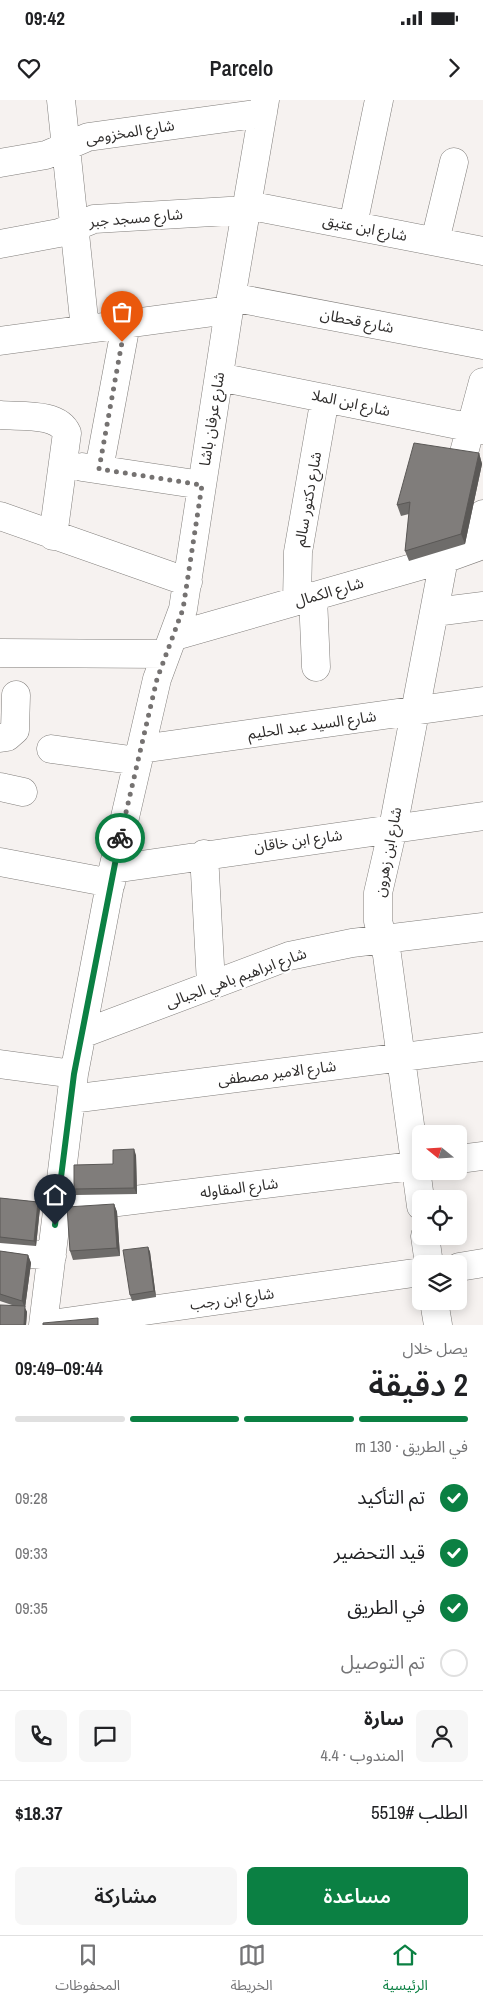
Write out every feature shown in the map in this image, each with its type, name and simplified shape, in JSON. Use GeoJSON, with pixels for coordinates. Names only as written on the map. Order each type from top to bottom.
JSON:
{"type":"FeatureCollection","features":[{"type":"Feature","properties":{"kind":"street"},"geometry":{"type":"LineString","coordinates":[[61,100],[85,329]]}},
{"type":"Feature","properties":{"kind":"street"},"geometry":{"type":"LineString","coordinates":[[353,225],[380,100]]}},
{"type":"Feature","properties":{"kind":"street","name":"شارع المخزومى"},"geometry":{"type":"LineString","coordinates":[[0,163],[46,155],[88,137],[264,107]]}},
{"type":"Feature","properties":{"kind":"street","name":"شارع عرفان باشا"},"geometry":{"type":"LineString","coordinates":[[43,1325],[72,1087],[112,876],[139,755],[170,645],[183,609],[230,304],[264,107]]}},
{"type":"Feature","properties":{"kind":"street"},"geometry":{"type":"LineString","coordinates":[[435,241],[454,162]]}},
{"type":"Feature","properties":{"kind":"street","name":"شارع ابن عتيق"},"geometry":{"type":"LineString","coordinates":[[246,207],[353,225],[483,251]]}},
{"type":"Feature","properties":{"kind":"street","name":"شارع مسجد جبر"},"geometry":{"type":"LineString","coordinates":[[0,244],[51,236],[94,219],[246,207]]}},
{"type":"Feature","properties":{"kind":"street","name":"شارع قحطان"},"geometry":{"type":"LineString","coordinates":[[0,340],[126,324],[230,304],[483,345]]}},
{"type":"Feature","properties":{"kind":"street"},"geometry":{"type":"LineString","coordinates":[[99,469],[126,324]]}},
{"type":"Feature","properties":{"kind":"street","name":"شارع ابن الملا"},"geometry":{"type":"LineString","coordinates":[[219,377],[477,429]]}},
{"type":"Feature","properties":{"kind":"street"},"geometry":{"type":"LineString","coordinates":[[440,560],[445,522],[477,429],[483,382]]}},
{"type":"Feature","properties":{"kind":"street","name":"شارع دكتور سالم"},"geometry":{"type":"LineString","coordinates":[[316,667],[298,552],[326,398]]}},
{"type":"Feature","properties":{"kind":"street"},"geometry":{"type":"LineString","coordinates":[[0,415],[60,422],[67,433],[53,536]]}},
{"type":"Feature","properties":{"kind":"street"},"geometry":{"type":"LineString","coordinates":[[63,464],[202,485]]}},
{"type":"Feature","properties":{"kind":"street"},"geometry":{"type":"LineString","coordinates":[[479,547],[483,514]]}},
{"type":"Feature","properties":{"kind":"street"},"geometry":{"type":"LineString","coordinates":[[0,516],[188,582]]}},
{"type":"Feature","properties":{"kind":"street","name":"شارع الكمال"},"geometry":{"type":"LineString","coordinates":[[0,653],[170,645],[305,599],[479,547]]}},
{"type":"Feature","properties":{"kind":"street","name":"شارع ابن زهرون"},"geometry":{"type":"LineString","coordinates":[[412,1129],[400,1057],[387,955],[381,940],[378,921],[378,893],[393,828],[435,612],[440,560]]}},
{"type":"Feature","properties":{"kind":"street"},"geometry":{"type":"LineString","coordinates":[[435,612],[483,606]]}},
{"type":"Feature","properties":{"kind":"street"},"geometry":{"type":"LineString","coordinates":[[0,738],[7,737],[15,730],[16,695]]}},
{"type":"Feature","properties":{"kind":"street","name":"شارع السيد عبد الحليم"},"geometry":{"type":"LineString","coordinates":[[50,749],[139,755],[416,710],[483,702]]}},
{"type":"Feature","properties":{"kind":"street","name":"شارع ابن خاقان"},"geometry":{"type":"LineString","coordinates":[[112,876],[204,854],[483,816]]}},
{"type":"Feature","properties":{"kind":"street"},"geometry":{"type":"LineString","coordinates":[[204,854],[211,984]]}},
{"type":"Feature","properties":{"kind":"street"},"geometry":{"type":"LineString","coordinates":[[0,862],[112,876]]}},
{"type":"Feature","properties":{"kind":"street","name":"شارع ابراهيم باهي الجبالى"},"geometry":{"type":"LineString","coordinates":[[82,1034],[289,956],[319,949],[483,927]]}},
{"type":"Feature","properties":{"kind":"street","name":"شارع الامير مصطفى"},"geometry":{"type":"LineString","coordinates":[[0,1064],[72,1087],[400,1057],[483,1047]]}},
{"type":"Feature","properties":{"kind":"street"},"geometry":{"type":"LineString","coordinates":[[468,1158],[483,1156]]}},
{"type":"Feature","properties":{"kind":"street","name":"شارع المقاوله"},"geometry":{"type":"LineString","coordinates":[[57,1210],[412,1166]]}},
{"type":"Feature","properties":{"kind":"street"},"geometry":{"type":"LineString","coordinates":[[0,1251],[52,1256]]}},
{"type":"Feature","properties":{"kind":"street"},"geometry":{"type":"LineString","coordinates":[[467,1266],[483,1263]]}},
{"type":"Feature","properties":{"kind":"street","name":"شارع ابن رجب"},"geometry":{"type":"LineString","coordinates":[[43,1325],[412,1273]]}},
{"type":"Feature","properties":{"kind":"street"},"geometry":{"type":"LineString","coordinates":[[436,1310],[438,1325]]}},
{"type":"Feature","properties":{"kind":"building"},"geometry":{"type":"Polygon","coordinates":[[[414,443],[479,453],[461,534],[405,551],[410,502],[397,505],[414,443]]]}},
{"type":"Feature","properties":{"kind":"building"},"geometry":{"type":"Polygon","coordinates":[[[134,1149],[134,1188],[74,1189],[74,1165],[113,1164],[113,1150],[134,1149]]]}},
{"type":"Feature","properties":{"kind":"building"},"geometry":{"type":"Polygon","coordinates":[[[0,1198],[38,1202],[34,1241],[0,1237],[0,1198]]]}},
{"type":"Feature","properties":{"kind":"building"},"geometry":{"type":"Polygon","coordinates":[[[114,1204],[117,1248],[70,1251],[67,1207],[114,1204]]]}},
{"type":"Feature","properties":{"kind":"building"},"geometry":{"type":"Polygon","coordinates":[[[148,1247],[154,1291],[130,1295],[123,1250],[148,1247]]]}},
{"type":"Feature","properties":{"kind":"building"},"geometry":{"type":"Polygon","coordinates":[[[0,1251],[28,1255],[22,1301],[0,1294],[0,1251]]]}},
{"type":"Feature","properties":{"kind":"building"},"geometry":{"type":"Polygon","coordinates":[[[0,1305],[25,1306],[24,1325],[0,1325],[0,1305]]]}},
{"type":"Feature","properties":{"kind":"building"},"geometry":{"type":"Polygon","coordinates":[[[98,1318],[98,1325],[43,1325],[43,1323],[98,1318]]]}},
{"type":"Feature","properties":{"kind":"way so far"},"geometry":{"type":"LineString","coordinates":[[120,838],[157,679],[165,654],[180,622],[188,582],[202,485],[99,469],[122,342]]}},
{"type":"Feature","properties":{"kind":"route"},"geometry":{"type":"LineString","coordinates":[[55,1225],[74,1074],[120,838]]}}]}
